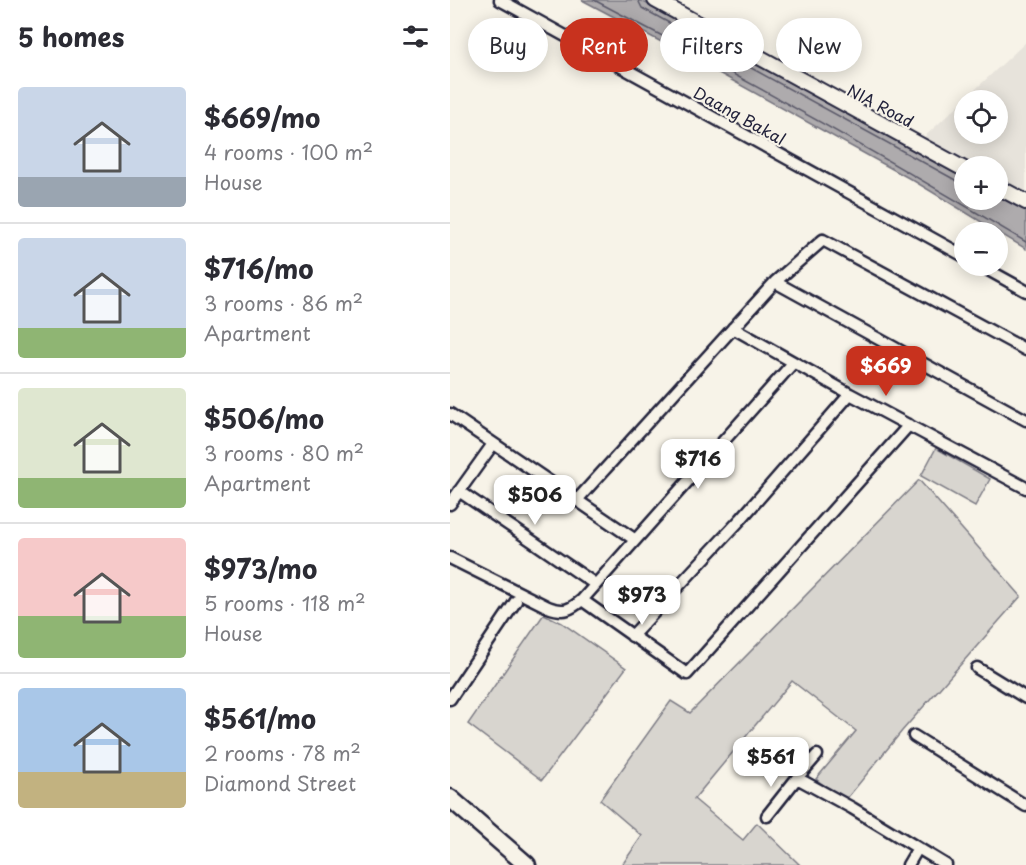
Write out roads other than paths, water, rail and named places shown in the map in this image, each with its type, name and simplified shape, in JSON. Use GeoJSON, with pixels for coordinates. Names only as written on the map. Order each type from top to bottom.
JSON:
{"type":"FeatureCollection","features":[{"type":"Feature","properties":{"kind":"main road"},"geometry":{"type":"LineString","coordinates":[[450,798],[527,865]]}},
{"type":"Feature","properties":{"kind":"street","name":"Daang Bakal"},"geometry":{"type":"LineString","coordinates":[[500,0],[954,250]]}},
{"type":"Feature","properties":{"kind":"street","name":"NIA Road"},"geometry":{"type":"LineString","coordinates":[[656,0],[954,164]]}},
{"type":"Feature","properties":{"kind":"street"},"geometry":{"type":"LineString","coordinates":[[1008,192],[1026,202]]}},
{"type":"Feature","properties":{"kind":"street"},"geometry":{"type":"LineString","coordinates":[[577,500],[775,282],[823,240],[1026,351]]}},
{"type":"Feature","properties":{"kind":"street"},"geometry":{"type":"LineString","coordinates":[[999,276],[1026,291]]}},
{"type":"Feature","properties":{"kind":"street"},"geometry":{"type":"LineString","coordinates":[[775,282],[1026,420]]}},
{"type":"Feature","properties":{"kind":"street"},"geometry":{"type":"LineString","coordinates":[[733,328],[850,394],[1026,488]]}},
{"type":"Feature","properties":{"kind":"street"},"geometry":{"type":"LineString","coordinates":[[450,558],[468,569],[560,611],[572,609],[794,363]]}},
{"type":"Feature","properties":{"kind":"street"},"geometry":{"type":"LineString","coordinates":[[632,636],[741,519],[850,394]]}},
{"type":"Feature","properties":{"kind":"street"},"geometry":{"type":"LineString","coordinates":[[450,414],[634,539]]}},
{"type":"Feature","properties":{"kind":"street"},"geometry":{"type":"LineString","coordinates":[[582,600],[687,674],[909,425]]}},
{"type":"Feature","properties":{"kind":"street"},"geometry":{"type":"LineString","coordinates":[[450,504],[493,444]]}},
{"type":"Feature","properties":{"kind":"street"},"geometry":{"type":"LineString","coordinates":[[459,491],[595,584]]}},
{"type":"Feature","properties":{"kind":"street"},"geometry":{"type":"LineString","coordinates":[[450,699],[516,602]]}},
{"type":"Feature","properties":{"kind":"street"},"geometry":{"type":"LineString","coordinates":[[977,668],[1026,698]]}},
{"type":"Feature","properties":{"kind":"street"},"geometry":{"type":"LineString","coordinates":[[914,736],[1026,806]]}},
{"type":"Feature","properties":{"kind":"street"},"geometry":{"type":"LineString","coordinates":[[767,816],[817,755]]}},
{"type":"Feature","properties":{"kind":"street"},"geometry":{"type":"LineString","coordinates":[[797,778],[852,808],[946,865]]}},
{"type":"Feature","properties":{"kind":"street"},"geometry":{"type":"LineString","coordinates":[[908,865],[918,848]]}},
{"type":"Feature","properties":{"kind":"water"},"geometry":{"type":"Polygon","coordinates":[[[582,0],[640,0],[673,18],[660,18],[660,41],[648,35],[648,18],[616,18],[582,0]]]}},
{"type":"Feature","properties":{"kind":"water"},"geometry":{"type":"Polygon","coordinates":[[[764,68],[954,173],[954,205],[717,72],[764,72],[764,68]]]}},
{"type":"Feature","properties":{"kind":"water"},"geometry":{"type":"Polygon","coordinates":[[[1008,201],[1026,211],[1026,249],[1008,238],[1008,222],[982,222],[962,210],[1008,210],[1008,201]]]}}]}
